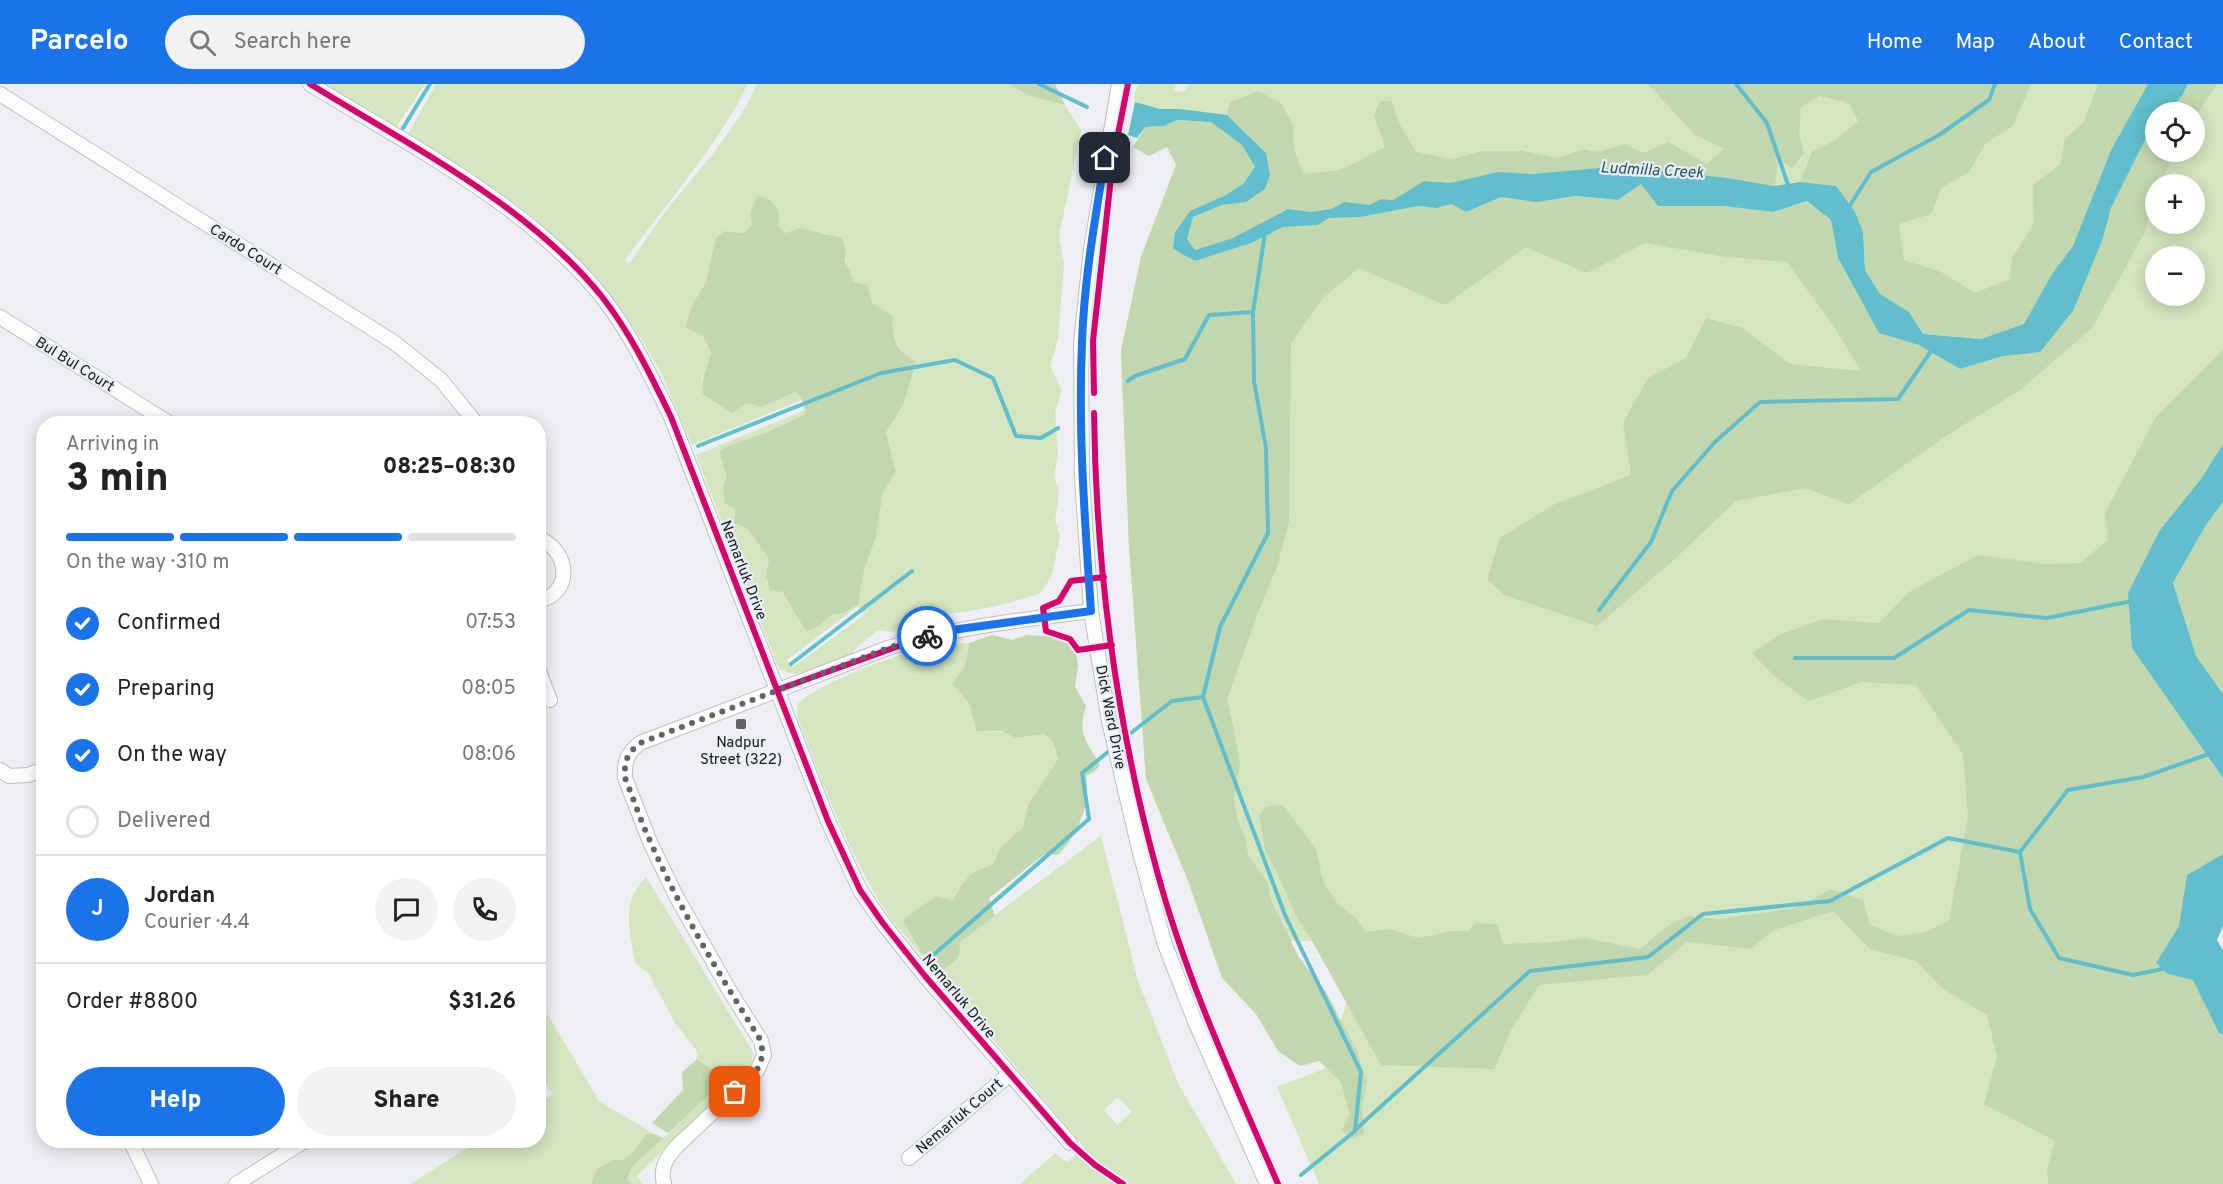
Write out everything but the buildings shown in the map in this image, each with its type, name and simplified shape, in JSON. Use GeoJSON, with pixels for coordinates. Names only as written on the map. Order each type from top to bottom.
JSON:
{"type":"FeatureCollection","features":[{"type":"Feature","properties":{"kind":"street","name":"Nemarluk Drive"},"geometry":{"type":"LineString","coordinates":[[310,84],[521,217],[555,247],[603,299],[639,354],[671,417],[828,821],[860,890],[925,976],[1070,1143]]}},
{"type":"Feature","properties":{"kind":"street","name":"Dick Ward Drive"},"geometry":{"type":"LineString","coordinates":[[1118,87],[1090,249],[1082,342],[1082,477],[1091,611],[1115,746],[1164,942],[1196,1024],[1267,1184]]}},
{"type":"Feature","properties":{"kind":"street","name":"Cardo Court"},"geometry":{"type":"LineString","coordinates":[[0,94],[395,343],[441,380],[470,416]]}},
{"type":"Feature","properties":{"kind":"street","name":"Bul Bul Court"},"geometry":{"type":"LineString","coordinates":[[0,317],[158,416]]}},
{"type":"Feature","properties":{"kind":"street"},"geometry":{"type":"LineString","coordinates":[[147,416],[150,411]]}},
{"type":"Feature","properties":{"kind":"street"},"geometry":{"type":"LineString","coordinates":[[546,542],[554,546],[560,554],[564,572],[556,592],[546,598]]}},
{"type":"Feature","properties":{"kind":"street"},"geometry":{"type":"LineString","coordinates":[[663,1178],[665,1160],[757,1071],[764,1055],[761,1041],[716,968],[676,896],[650,842],[625,778],[624,767],[631,750],[640,743],[777,690],[921,638],[952,630],[1091,611]]}},
{"type":"Feature","properties":{"kind":"street"},"geometry":{"type":"LineString","coordinates":[[546,690],[550,700]]}},
{"type":"Feature","properties":{"kind":"street"},"geometry":{"type":"LineString","coordinates":[[0,770],[9,776],[36,772]]}},
{"type":"Feature","properties":{"kind":"street","name":"Nemarluk Court"},"geometry":{"type":"LineString","coordinates":[[909,1158],[1010,1074]]}},
{"type":"Feature","properties":{"kind":"street"},"geometry":{"type":"LineString","coordinates":[[134,1148],[151,1184]]}},
{"type":"Feature","properties":{"kind":"street"},"geometry":{"type":"LineString","coordinates":[[236,1184],[293,1148]]}},
{"type":"Feature","properties":{"kind":"green space"},"geometry":{"type":"Polygon","coordinates":[[[325,84],[425,84],[396,128],[325,84]]]}},
{"type":"Feature","properties":{"kind":"green space"},"geometry":{"type":"Polygon","coordinates":[[[436,84],[748,84],[706,153],[625,260],[629,264],[666,211],[727,135],[757,84],[1055,84],[1081,130],[1059,236],[1064,264],[1058,340],[1050,366],[1062,390],[1055,412],[1058,454],[1054,476],[1059,493],[1055,520],[1060,536],[1052,575],[1041,593],[1010,603],[965,612],[928,615],[892,632],[878,630],[859,645],[849,657],[794,674],[780,670],[696,455],[805,410],[807,414],[765,433],[723,471],[726,478],[723,487],[747,528],[769,559],[766,574],[783,594],[806,631],[818,627],[831,615],[843,613],[858,605],[864,571],[876,537],[883,492],[896,471],[886,434],[903,405],[903,355],[892,334],[893,316],[874,305],[862,292],[847,265],[846,251],[825,233],[810,232],[799,228],[785,233],[778,226],[752,225],[744,233],[724,231],[709,268],[706,282],[692,305],[685,328],[702,335],[711,352],[701,381],[746,403],[761,407],[796,392],[802,400],[692,445],[661,373],[632,325],[598,281],[558,240],[516,204],[408,134],[436,84]],[[858,606],[787,660],[793,667],[864,615],[858,606]]]}},
{"type":"Feature","properties":{"kind":"green space"},"geometry":{"type":"Polygon","coordinates":[[[1009,84],[1055,84],[1065,105],[1028,95],[1009,84]]]}},
{"type":"Feature","properties":{"kind":"green space"},"geometry":{"type":"Polygon","coordinates":[[[1139,84],[1176,84],[1174,91],[1184,92],[1189,84],[2148,84],[1981,339],[1800,182],[1775,186],[1659,170],[1600,168],[1345,202],[1180,109],[1160,109],[1135,102],[1134,95],[1139,84]]]}},
{"type":"Feature","properties":{"kind":"green space"},"geometry":{"type":"Polygon","coordinates":[[[1648,84],[2031,84],[2013,126],[1986,143],[1969,172],[1941,188],[1931,214],[1899,224],[1904,260],[1941,272],[1975,293],[2010,279],[2012,258],[2034,223],[2033,185],[2060,165],[2065,139],[2084,122],[2098,84],[2148,84],[2111,150],[2073,246],[2052,274],[2024,325],[1981,339],[1923,334],[1909,312],[1880,294],[1865,270],[1863,232],[1836,186],[1800,182],[1812,152],[1834,141],[1858,121],[1849,103],[1819,96],[1801,107],[1799,134],[1804,153],[1792,168],[1776,157],[1775,186],[1659,170],[1600,168],[1531,174],[1498,172],[1450,183],[1424,181],[1393,200],[1382,199],[1369,205],[1345,202],[1331,209],[1311,212],[1288,209],[1233,238],[1195,250],[1187,239],[1193,217],[1222,205],[1246,202],[1266,189],[1248,134],[1227,115],[1230,102],[1258,91],[1281,103],[1293,125],[1294,149],[1303,174],[1341,170],[1385,147],[1374,116],[1380,101],[1391,101],[1401,127],[1416,152],[1453,159],[1482,151],[1522,151],[1558,158],[1584,149],[1597,152],[1625,144],[1643,153],[1668,142],[1707,164],[1724,149],[1694,134],[1648,84]]]}},
{"type":"Feature","properties":{"kind":"green space"},"geometry":{"type":"Polygon","coordinates":[[[2188,84],[2223,84],[2223,444],[2201,479],[2132,648],[2223,778],[2223,854],[2187,875],[2219,1033],[2223,1035],[2223,1184],[1319,1184],[1277,1087],[1326,1068],[1347,1001],[1312,941],[1241,942],[1146,779],[1129,545],[1121,351],[1141,257],[1176,165],[1167,147],[1149,156],[1133,147],[1145,127],[1243,184],[1723,206],[1960,369],[2145,137],[2145,162],[2205,162],[2205,102],[2176,102],[2188,84]]]}},
{"type":"Feature","properties":{"kind":"green space"},"geometry":{"type":"Polygon","coordinates":[[[2188,84],[2217,84],[2205,102],[2176,102],[2188,84]]]}},
{"type":"Feature","properties":{"kind":"green space"},"geometry":{"type":"Polygon","coordinates":[[[1177,120],[1211,122],[1242,144],[1255,168],[1243,184],[1224,196],[1190,211],[1175,231],[1173,249],[1195,261],[1251,243],[1283,227],[1318,225],[1329,218],[1360,217],[1418,206],[1437,208],[1451,204],[1466,212],[1501,197],[1536,202],[1576,196],[1618,200],[1641,184],[1723,206],[1773,212],[1807,201],[1831,220],[1838,258],[1879,333],[1919,345],[1960,369],[2003,356],[2040,351],[2073,311],[2102,241],[2111,208],[2145,140],[2145,162],[2171,162],[2164,174],[2145,174],[2144,234],[2092,328],[2020,390],[1946,436],[1849,504],[1805,488],[1736,501],[1677,557],[1597,626],[1504,595],[1487,579],[1500,538],[1553,505],[1631,475],[1623,423],[1648,378],[1686,358],[1706,318],[1742,328],[1790,364],[1861,371],[1833,325],[1787,262],[1726,257],[1645,243],[1587,273],[1526,247],[1445,305],[1359,268],[1323,298],[1291,343],[1289,522],[1277,567],[1227,699],[1240,766],[1234,799],[1248,855],[1268,883],[1271,900],[1298,956],[1326,992],[1356,1049],[1367,1082],[1362,1106],[1364,1133],[1353,1139],[1342,1131],[1350,1115],[1341,1082],[1319,1061],[1300,1066],[1278,1051],[1256,1014],[1222,978],[1188,881],[1146,779],[1129,545],[1121,351],[1141,257],[1176,165],[1167,147],[1149,156],[1133,147],[1145,127],[1164,126],[1177,120]]]}},
{"type":"Feature","properties":{"kind":"green space"},"geometry":{"type":"Polygon","coordinates":[[[757,196],[769,199],[779,211],[778,226],[785,233],[799,228],[842,238],[846,251],[845,260],[854,282],[868,285],[872,303],[893,316],[896,343],[903,353],[916,362],[903,405],[886,433],[896,471],[883,492],[876,537],[864,571],[858,605],[843,613],[831,615],[818,627],[806,631],[782,592],[770,590],[766,574],[769,559],[747,528],[735,523],[735,509],[725,503],[723,487],[726,478],[720,451],[806,414],[802,400],[796,392],[761,407],[746,403],[732,413],[703,394],[703,378],[711,352],[702,335],[685,328],[692,305],[706,282],[716,238],[724,231],[744,233],[752,225],[750,213],[757,196]]]}},
{"type":"Feature","properties":{"kind":"green space"},"geometry":{"type":"Polygon","coordinates":[[[2223,350],[2223,444],[2201,479],[2160,530],[2192,735],[2223,778],[2223,854],[2187,875],[2179,926],[2156,963],[2168,974],[2193,980],[2219,1033],[2223,1035],[2223,1184],[2048,1184],[2047,1169],[2055,1141],[1984,1104],[1997,1057],[1987,1015],[1943,989],[1916,961],[1870,949],[1833,911],[1774,930],[1751,949],[1687,942],[1647,975],[1539,985],[1512,1028],[1494,1069],[1381,1065],[1296,916],[1276,870],[1266,854],[1259,816],[1266,806],[1283,805],[1316,849],[1323,881],[1336,902],[1355,917],[1365,932],[1390,929],[1418,938],[1452,931],[1468,931],[1476,923],[1497,924],[1503,944],[1584,938],[1640,949],[1670,924],[1689,916],[1720,919],[1795,908],[1831,889],[1863,900],[1870,925],[1897,936],[1926,932],[1949,920],[1968,816],[1963,754],[1916,685],[1861,682],[1809,701],[1776,678],[1752,653],[1779,635],[1823,619],[1879,623],[1909,592],[1978,555],[2046,564],[2080,563],[2108,540],[2105,513],[2156,417],[2223,350]]]}},
{"type":"Feature","properties":{"kind":"green space"},"geometry":{"type":"Polygon","coordinates":[[[2223,502],[2223,694],[2196,657],[2173,583],[2206,525],[2223,502]]]}},
{"type":"Feature","properties":{"kind":"green space"},"geometry":{"type":"Polygon","coordinates":[[[992,635],[1012,640],[1027,635],[1047,636],[1075,646],[1078,666],[1075,687],[1086,706],[1082,724],[1084,737],[1100,765],[1086,776],[1085,808],[1072,838],[1058,855],[1045,854],[989,898],[995,916],[961,941],[958,958],[940,973],[920,950],[903,920],[936,896],[953,900],[969,877],[978,870],[993,864],[1000,848],[1023,827],[1028,804],[1058,759],[1053,742],[1045,734],[1015,738],[1002,731],[976,731],[969,703],[952,684],[965,666],[969,643],[992,635]]]}},
{"type":"Feature","properties":{"kind":"green space"},"geometry":{"type":"Polygon","coordinates":[[[969,643],[965,667],[952,684],[969,703],[976,731],[1004,732],[1015,738],[1045,734],[1053,742],[1058,759],[1028,803],[1023,827],[1000,848],[993,864],[968,877],[953,900],[936,896],[904,920],[920,950],[958,958],[960,941],[1101,836],[1138,981],[1179,1085],[1236,1184],[1020,1184],[1055,1153],[1067,1162],[1085,1148],[890,918],[850,846],[798,719],[797,705],[823,687],[885,661],[923,649],[969,643]],[[1118,1097],[1104,1110],[1117,1125],[1132,1112],[1118,1097]]]}},
{"type":"Feature","properties":{"kind":"green space"},"geometry":{"type":"Polygon","coordinates":[[[646,877],[753,1052],[752,1062],[746,1070],[637,1176],[643,1184],[632,1184],[627,1179],[632,1167],[723,1082],[712,1069],[697,1059],[697,1051],[675,1023],[649,974],[635,963],[629,928],[630,907],[638,887],[646,877]]]}},
{"type":"Feature","properties":{"kind":"green space"},"geometry":{"type":"Polygon","coordinates":[[[548,1015],[599,1101],[654,1134],[646,1134],[633,1152],[623,1160],[613,1159],[598,1168],[591,1184],[410,1184],[467,1148],[546,1148],[546,1099],[553,1094],[546,1082],[546,1016],[548,1015]]]}},
{"type":"Feature","properties":{"kind":"green space"},"geometry":{"type":"Polygon","coordinates":[[[697,1059],[712,1069],[723,1082],[668,1133],[652,1123],[683,1090],[682,1072],[697,1059]]]}},
{"type":"Feature","properties":{"kind":"green space"},"geometry":{"type":"Polygon","coordinates":[[[646,1134],[654,1134],[663,1138],[632,1167],[627,1179],[632,1184],[591,1184],[597,1169],[613,1159],[623,1160],[633,1152],[646,1134]]]}},
{"type":"Feature","properties":{"kind":"water"},"geometry":{"type":"Polygon","coordinates":[[[2148,84],[2188,84],[2176,102],[2145,102],[2145,140],[2111,208],[2102,241],[2073,311],[2040,352],[2003,356],[1960,369],[1919,345],[1879,333],[1838,258],[1831,220],[1807,201],[1773,212],[1723,206],[1658,206],[1641,184],[1618,200],[1576,196],[1536,202],[1501,197],[1466,212],[1451,204],[1437,208],[1418,206],[1360,217],[1329,218],[1318,225],[1283,227],[1251,243],[1195,261],[1173,249],[1175,232],[1190,211],[1224,196],[1243,184],[1255,167],[1242,145],[1211,122],[1177,120],[1164,126],[1145,127],[1137,138],[1128,135],[1135,102],[1160,109],[1227,115],[1266,153],[1270,175],[1265,189],[1246,202],[1222,205],[1193,217],[1187,239],[1195,250],[1233,238],[1288,209],[1311,212],[1331,209],[1345,202],[1369,205],[1382,199],[1393,200],[1424,181],[1450,183],[1498,172],[1531,174],[1600,168],[1659,170],[1775,186],[1800,182],[1836,186],[1855,212],[1863,232],[1865,270],[1880,294],[1909,312],[1923,334],[1981,339],[2024,324],[2052,274],[2073,246],[2111,150],[2148,84]]]}},
{"type":"Feature","properties":{"kind":"water"},"geometry":{"type":"Polygon","coordinates":[[[2223,444],[2223,502],[2206,525],[2173,583],[2196,656],[2223,694],[2223,778],[2132,648],[2128,593],[2160,530],[2201,479],[2223,444]]]}},
{"type":"Feature","properties":{"kind":"water"},"geometry":{"type":"Polygon","coordinates":[[[2223,854],[2223,926],[2217,940],[2223,950],[2223,1035],[2219,1033],[2193,980],[2168,974],[2156,963],[2179,926],[2187,875],[2223,854]]]}},
{"type":"Feature","properties":{"kind":"waterway"},"geometry":{"type":"LineString","coordinates":[[403,128],[430,84]]}},
{"type":"Feature","properties":{"kind":"waterway","name":"Ludmilla Creek"},"geometry":{"type":"LineString","coordinates":[[1039,84],[1087,107]]}},
{"type":"Feature","properties":{"kind":"waterway"},"geometry":{"type":"LineString","coordinates":[[1736,84],[1767,123],[1789,188]]}},
{"type":"Feature","properties":{"kind":"waterway"},"geometry":{"type":"LineString","coordinates":[[1849,207],[1871,172],[1939,135],[1989,100],[1995,84]]}},
{"type":"Feature","properties":{"kind":"waterway"},"geometry":{"type":"LineString","coordinates":[[1265,233],[1253,312],[1254,381],[1266,448],[1268,533],[1220,627],[1203,697],[1285,915],[1361,1072],[1355,1131],[1301,1175]]}},
{"type":"Feature","properties":{"kind":"waterway"},"geometry":{"type":"LineString","coordinates":[[1128,381],[1135,376],[1185,359],[1209,315],[1253,312]]}},
{"type":"Feature","properties":{"kind":"waterway"},"geometry":{"type":"LineString","coordinates":[[1599,610],[1651,542],[1672,491],[1715,442],[1760,402],[1898,399],[1934,347]]}},
{"type":"Feature","properties":{"kind":"waterway"},"geometry":{"type":"LineString","coordinates":[[698,446],[881,373],[955,360],[993,378],[1016,436],[1041,438],[1058,428]]}},
{"type":"Feature","properties":{"kind":"waterway"},"geometry":{"type":"LineString","coordinates":[[791,664],[912,571]]}},
{"type":"Feature","properties":{"kind":"waterway"},"geometry":{"type":"LineString","coordinates":[[1795,658],[1894,658],[1969,610],[2047,618],[2132,601]]}},
{"type":"Feature","properties":{"kind":"waterway"},"geometry":{"type":"LineString","coordinates":[[1118,743],[1172,701],[1203,697]]}},
{"type":"Feature","properties":{"kind":"waterway"},"geometry":{"type":"LineString","coordinates":[[931,957],[1089,819],[1082,773],[1113,748]]}},
{"type":"Feature","properties":{"kind":"waterway"},"geometry":{"type":"LineString","coordinates":[[2020,852],[2068,790],[2143,777],[2209,754]]}},
{"type":"Feature","properties":{"kind":"waterway"},"geometry":{"type":"LineString","coordinates":[[1355,1130],[1530,971],[1648,957],[1703,914],[1830,901],[1948,838],[2020,852],[2030,909],[2059,958],[2133,975],[2167,968]]}},
{"type":"Feature","properties":{"kind":"cycle path"},"geometry":{"type":"LineString","coordinates":[[310,84],[427,154],[504,206],[574,265],[603,298],[632,341],[671,417],[828,821],[860,890],[925,976],[1070,1143],[1095,1165],[1123,1184]]}},
{"type":"Feature","properties":{"kind":"cycle path"},"geometry":{"type":"LineString","coordinates":[[1094,393],[1093,341],[1113,159],[1128,84]]}},
{"type":"Feature","properties":{"kind":"cycle path"},"geometry":{"type":"LineString","coordinates":[[1094,413],[1099,529],[1111,644],[1130,758],[1143,815],[1169,911],[1196,991],[1278,1184]]}},
{"type":"Feature","properties":{"kind":"cycle path"},"geometry":{"type":"LineString","coordinates":[[1104,577],[1071,581],[1059,601],[1043,608],[1046,631],[1070,639],[1078,650],[1112,645]]}},
{"type":"Feature","properties":{"kind":"cycle path"},"geometry":{"type":"LineString","coordinates":[[777,690],[921,638],[953,630],[1044,618]]}},
{"type":"Feature","properties":{"kind":"way so far"},"geometry":{"type":"LineString","coordinates":[[735,1092],[757,1071],[764,1055],[761,1041],[676,896],[650,842],[625,778],[624,767],[627,758],[631,750],[640,743],[888,648],[927,636]]}},
{"type":"Feature","properties":{"kind":"place","name":"Nadpur Street (322)"},"geometry":{"type":"Point","coordinates":[741,724]}},
{"type":"Feature","properties":{"kind":"route"},"geometry":{"type":"LineString","coordinates":[[927,636],[952,630],[1091,611],[1082,477],[1082,342],[1090,249],[1105,158]]}}]}
